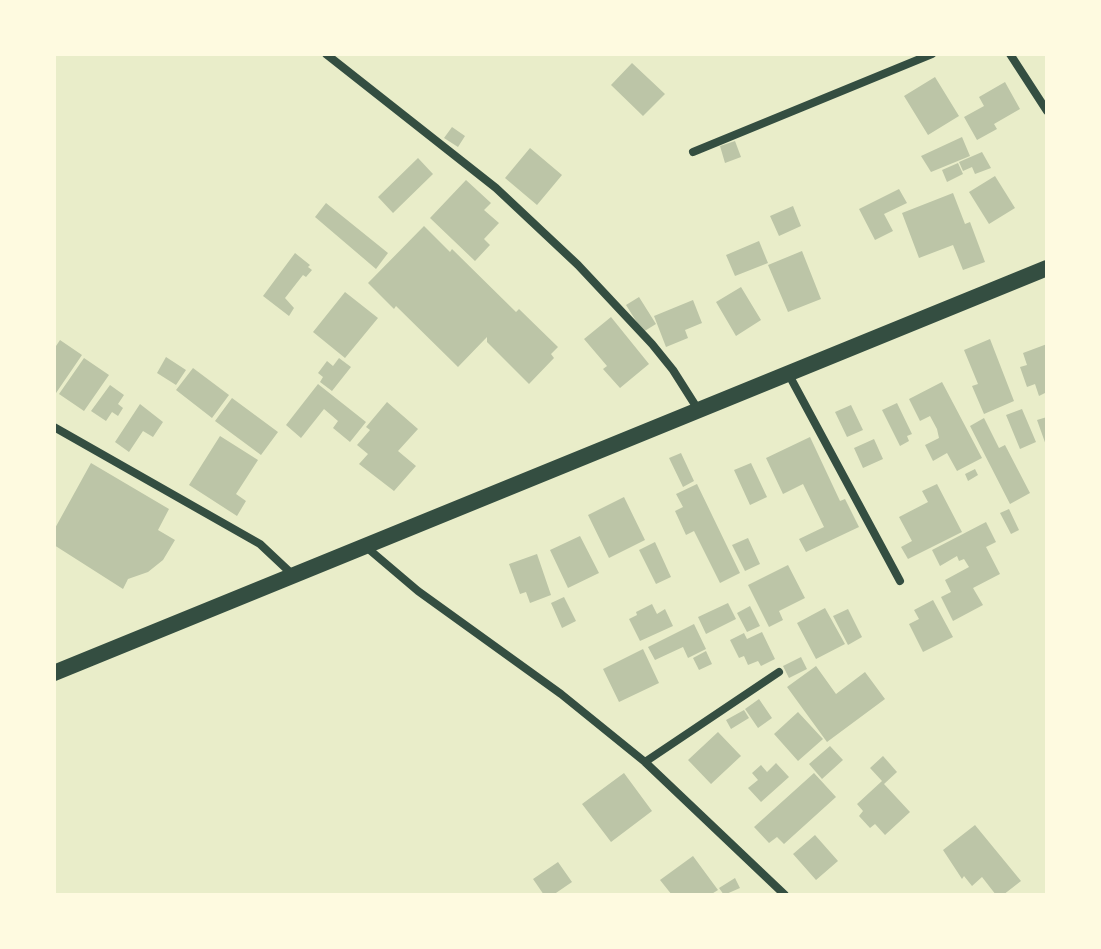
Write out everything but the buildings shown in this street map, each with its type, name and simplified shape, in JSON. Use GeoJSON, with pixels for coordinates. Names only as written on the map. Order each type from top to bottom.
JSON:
{"type":"FeatureCollection","features":[{"type":"Feature","properties":{"kind":"main road"},"geometry":{"type":"LineString","coordinates":[[54,673],[1047,268]]}},
{"type":"Feature","properties":{"kind":"street"},"geometry":{"type":"LineString","coordinates":[[326,54],[496,188],[568,256],[652,344],[673,370],[699,412]]}},
{"type":"Feature","properties":{"kind":"street"},"geometry":{"type":"LineString","coordinates":[[693,152],[932,54]]}},
{"type":"Feature","properties":{"kind":"street"},"geometry":{"type":"LineString","coordinates":[[1010,54],[1047,111]]}},
{"type":"Feature","properties":{"kind":"street"},"geometry":{"type":"LineString","coordinates":[[789,375],[900,581]]}},
{"type":"Feature","properties":{"kind":"street"},"geometry":{"type":"LineString","coordinates":[[54,427],[260,544],[293,575]]}},
{"type":"Feature","properties":{"kind":"street"},"geometry":{"type":"LineString","coordinates":[[365,546],[418,591],[561,694],[645,762],[785,895]]}},
{"type":"Feature","properties":{"kind":"street"},"geometry":{"type":"LineString","coordinates":[[645,762],[779,672]]}}]}
